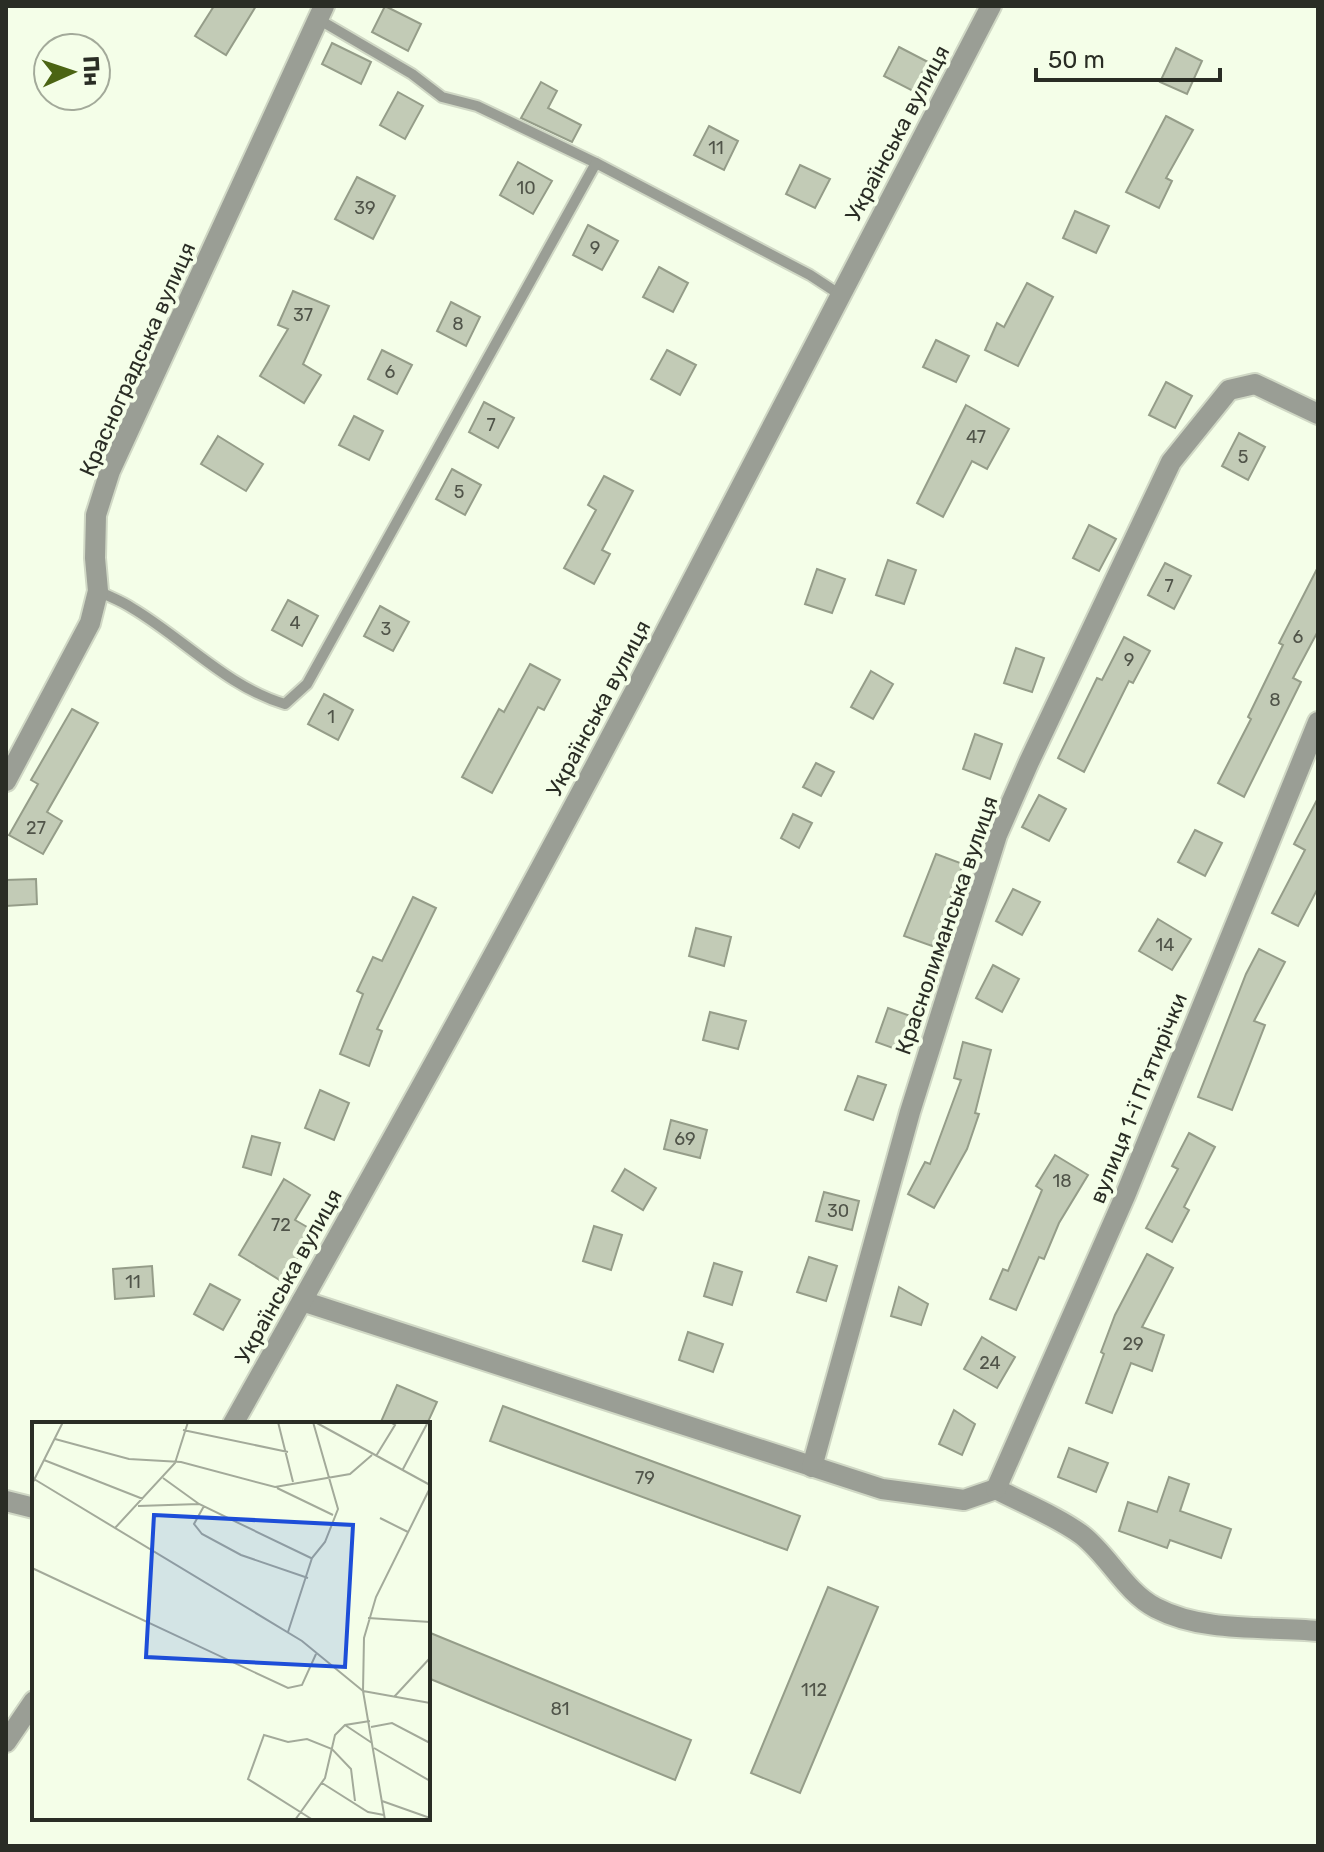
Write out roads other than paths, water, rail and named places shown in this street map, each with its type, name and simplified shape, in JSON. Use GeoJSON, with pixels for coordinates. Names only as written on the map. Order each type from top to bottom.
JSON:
{"type":"FeatureCollection","features":[{"type":"Feature","properties":{"kind":"street","name":"Українська вулиця"},"geometry":{"type":"LineString","coordinates":[[234,1422],[636,690],[991,6]]}},
{"type":"Feature","properties":{"kind":"street","name":"Красноградська вулиця"},"geometry":{"type":"LineString","coordinates":[[6,781],[90,623],[98,591],[96,515],[110,471],[321,12]]}},
{"type":"Feature","properties":{"kind":"street","name":"Краснолиманська вулиця"},"geometry":{"type":"LineString","coordinates":[[812,1467],[910,1112],[997,835],[1171,462],[1229,390],[1255,384],[1318,414]]}},
{"type":"Feature","properties":{"kind":"street","name":"вулиця 1-ї П'ятирічки"},"geometry":{"type":"LineString","coordinates":[[996,1489],[1125,1196],[1318,722]]}},
{"type":"Feature","properties":{"kind":"street"},"geometry":{"type":"LineString","coordinates":[[302,1301],[882,1489],[964,1500],[996,1489],[1082,1535],[1154,1608],[1221,1625],[1318,1631]]}},
{"type":"Feature","properties":{"kind":"street"},"geometry":{"type":"LineString","coordinates":[[6,1501],[32,1508]]}},
{"type":"Feature","properties":{"kind":"street"},"geometry":{"type":"LineString","coordinates":[[6,1742],[32,1704]]}},
{"type":"Feature","properties":{"kind":"lane"},"geometry":{"type":"LineString","coordinates":[[321,12],[442,97],[477,106],[596,163],[810,275],[839,294]]}},
{"type":"Feature","properties":{"kind":"lane"},"geometry":{"type":"LineString","coordinates":[[98,591],[133,608],[246,687],[268,700],[285,704],[307,684],[596,163]]}}]}
